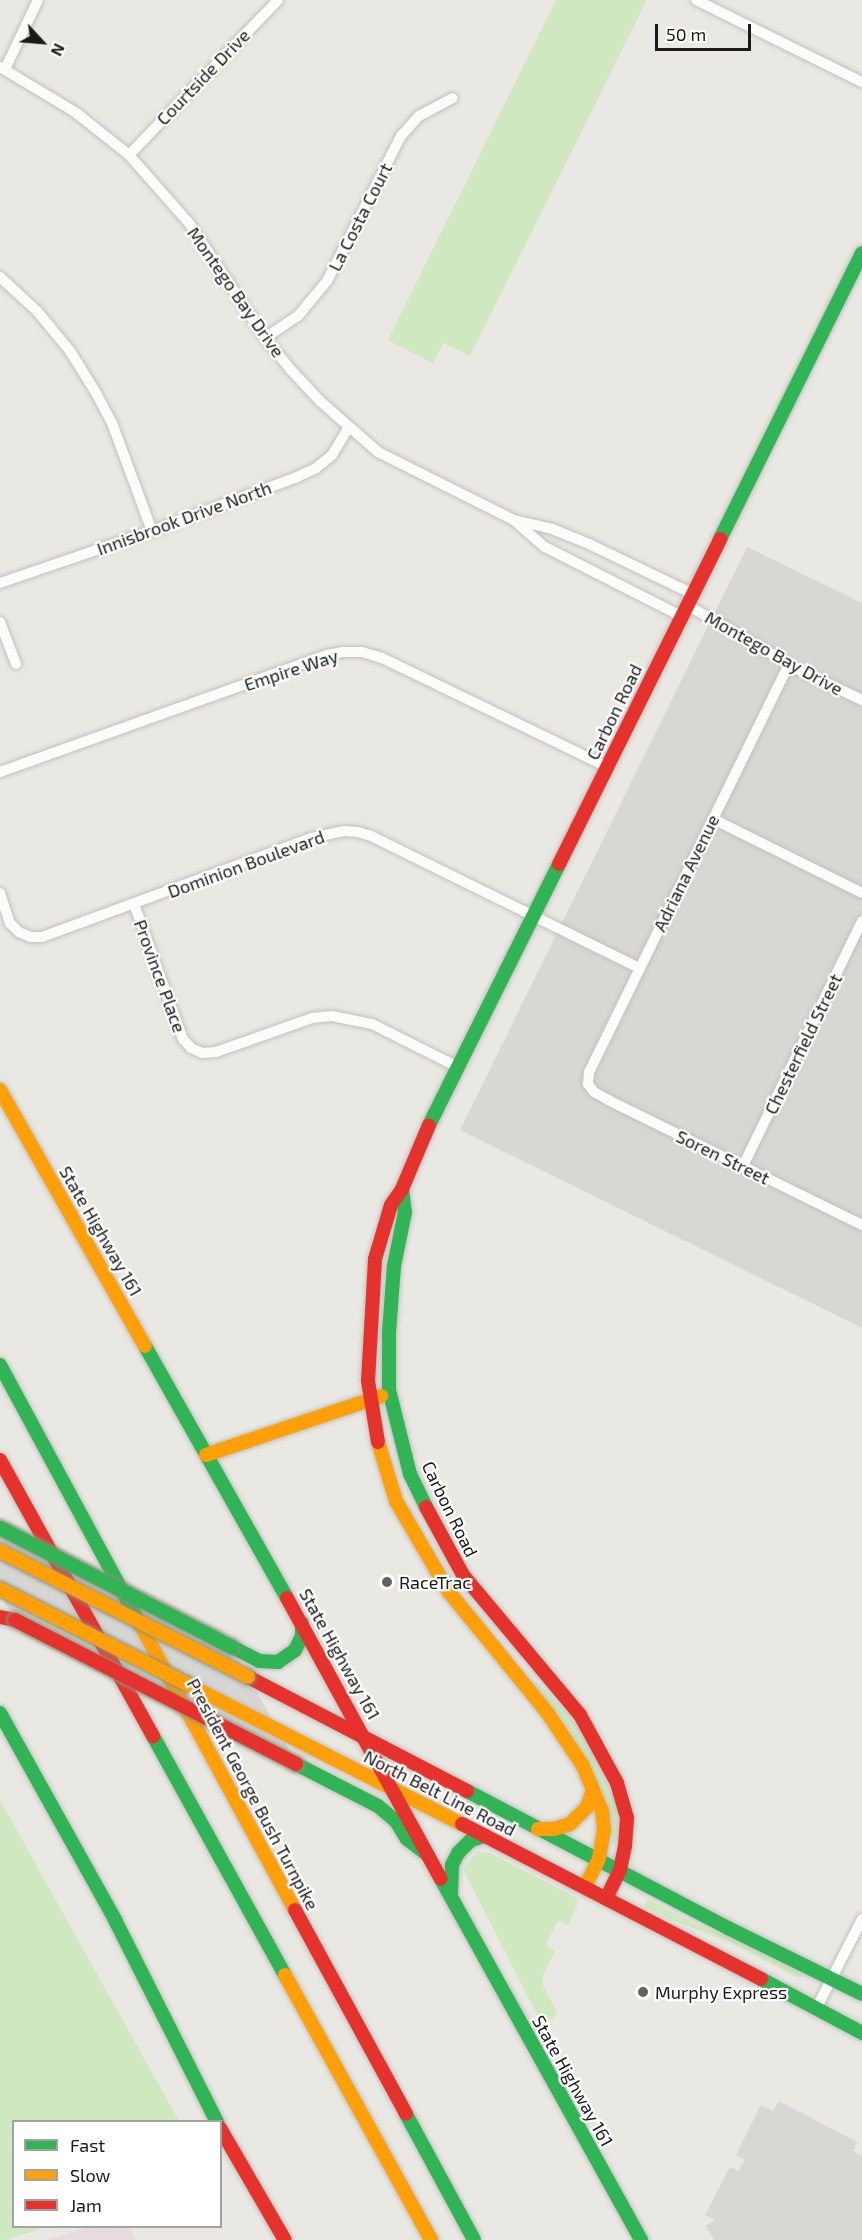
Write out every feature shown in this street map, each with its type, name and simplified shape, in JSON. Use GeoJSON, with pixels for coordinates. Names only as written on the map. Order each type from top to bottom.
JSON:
{"type":"FeatureCollection","features":[{"type":"Feature","properties":{"kind":"main road","name":"Carbon Road"},"geometry":{"type":"LineString","coordinates":[[585,1887],[603,1846],[603,1821],[583,1766],[564,1736],[466,1615],[434,1569],[396,1501],[378,1444],[368,1381],[374,1267],[391,1204],[402,1189],[416,1151],[862,253]]}},
{"type":"Feature","properties":{"kind":"main road","name":"State Highway 161"},"geometry":{"type":"LineString","coordinates":[[0,1090],[394,1788],[483,1958],[641,2240]]}},
{"type":"Feature","properties":{"kind":"main road","name":"Carbon Road"},"geometry":{"type":"LineString","coordinates":[[402,1189],[405,1212],[394,1266],[388,1332],[390,1394],[410,1474],[420,1497],[463,1575],[580,1716],[609,1765],[622,1794],[627,1818],[626,1846],[620,1870],[606,1899]]}},
{"type":"Feature","properties":{"kind":"main road","name":"President George Bush Turnpike"},"geometry":{"type":"LineString","coordinates":[[0,1365],[474,2240]]}},
{"type":"Feature","properties":{"kind":"main road"},"geometry":{"type":"LineString","coordinates":[[206,1455],[371,1398],[390,1394]]}},
{"type":"Feature","properties":{"kind":"main road"},"geometry":{"type":"LineString","coordinates":[[0,1460],[431,2240]]}},
{"type":"Feature","properties":{"kind":"main road"},"geometry":{"type":"LineString","coordinates":[[0,1528],[259,1661],[278,1662],[295,1650],[302,1636],[302,1623]]}},
{"type":"Feature","properties":{"kind":"main road","name":"North Belt Line Road"},"geometry":{"type":"LineString","coordinates":[[0,1551],[366,1738],[733,1930],[862,1994]]}},
{"type":"Feature","properties":{"kind":"main road","name":"North Belt Line Road"},"geometry":{"type":"LineString","coordinates":[[0,1589],[394,1788],[862,2033]]}},
{"type":"Feature","properties":{"kind":"main road"},"geometry":{"type":"LineString","coordinates":[[466,1615],[483,1601]]}},
{"type":"Feature","properties":{"kind":"main road"},"geometry":{"type":"LineString","coordinates":[[0,1617],[15,1620],[378,1806],[396,1821],[407,1839],[430,1856]]}},
{"type":"Feature","properties":{"kind":"main road"},"geometry":{"type":"LineString","coordinates":[[0,1713],[115,1920],[216,2120]]}},
{"type":"Feature","properties":{"kind":"main road"},"geometry":{"type":"LineString","coordinates":[[538,1829],[554,1830],[570,1824],[587,1807],[593,1790]]}},
{"type":"Feature","properties":{"kind":"main road"},"geometry":{"type":"LineString","coordinates":[[451,1894],[452,1865],[458,1853],[471,1840],[485,1836]]}},
{"type":"Feature","properties":{"kind":"main road"},"geometry":{"type":"LineString","coordinates":[[222,2131],[285,2240]]}},
{"type":"Feature","properties":{"kind":"street"},"geometry":{"type":"LineString","coordinates":[[2,68],[38,0]]}},
{"type":"Feature","properties":{"kind":"street","name":"Courtside Drive"},"geometry":{"type":"LineString","coordinates":[[129,155],[278,0]]}},
{"type":"Feature","properties":{"kind":"street"},"geometry":{"type":"LineString","coordinates":[[696,0],[862,82]]}},
{"type":"Feature","properties":{"kind":"street","name":"Montego Bay Drive"},"geometry":{"type":"LineString","coordinates":[[2,68],[75,112],[129,155],[189,223],[265,338],[320,401],[378,452],[513,520],[545,547],[687,605]]}},
{"type":"Feature","properties":{"kind":"street","name":"La Costa Court"},"geometry":{"type":"LineString","coordinates":[[265,338],[298,316],[327,280],[401,136],[419,116],[453,98]]}},
{"type":"Feature","properties":{"kind":"street"},"geometry":{"type":"LineString","coordinates":[[0,277],[38,311],[70,351],[96,393],[112,423],[152,531]]}},
{"type":"Feature","properties":{"kind":"street","name":"Innisbrook Drive North"},"geometry":{"type":"LineString","coordinates":[[0,583],[152,531],[316,468],[332,454],[349,427]]}},
{"type":"Feature","properties":{"kind":"street","name":"Montego Bay Drive"},"geometry":{"type":"LineString","coordinates":[[513,520],[552,529],[588,543],[687,605],[789,664],[862,700]]}},
{"type":"Feature","properties":{"kind":"street"},"geometry":{"type":"LineString","coordinates":[[0,622],[16,664]]}},
{"type":"Feature","properties":{"kind":"street","name":"Empire Way"},"geometry":{"type":"LineString","coordinates":[[0,772],[327,655],[343,652],[362,652],[382,658],[607,767]]}},
{"type":"Feature","properties":{"kind":"street","name":"Adriana Avenue"},"geometry":{"type":"LineString","coordinates":[[588,1084],[589,1072],[789,664]]}},
{"type":"Feature","properties":{"kind":"street"},"geometry":{"type":"LineString","coordinates":[[713,819],[862,893]]}},
{"type":"Feature","properties":{"kind":"street","name":"Dominion Boulevard"},"geometry":{"type":"LineString","coordinates":[[0,893],[10,923],[19,932],[30,937],[42,937],[311,838],[344,831],[371,836],[639,968]]}},
{"type":"Feature","properties":{"kind":"street","name":"Province Place"},"geometry":{"type":"LineString","coordinates":[[134,904],[183,1039],[191,1048],[202,1053],[216,1052],[312,1018],[332,1016],[372,1024],[458,1067]]}},
{"type":"Feature","properties":{"kind":"street","name":"Chesterfield Street"},"geometry":{"type":"LineString","coordinates":[[743,1166],[862,921]]}},
{"type":"Feature","properties":{"kind":"street","name":"Soren Street"},"geometry":{"type":"LineString","coordinates":[[588,1084],[594,1092],[610,1101],[862,1225]]}},
{"type":"Feature","properties":{"kind":"street"},"geometry":{"type":"LineString","coordinates":[[816,2009],[862,1919]]}},
{"type":"Feature","properties":{"kind":"shaded area"},"geometry":{"type":"Polygon","coordinates":[[[747,547],[862,603],[862,1328],[460,1130],[747,547]]]}},
{"type":"Feature","properties":{"kind":"shaded area"},"geometry":{"type":"Polygon","coordinates":[[[779,2101],[857,2142],[853,2151],[862,2156],[862,2240],[714,2240],[706,2226],[715,2220],[705,2215],[730,2167],[738,2171],[745,2160],[736,2155],[761,2105],[773,2111],[779,2101]]]}},
{"type":"Feature","properties":{"kind":"shaded area"},"geometry":{"type":"Polygon","coordinates":[[[86,2228],[130,2228],[136,2240],[46,2240],[86,2228]]]}},
{"type":"Feature","properties":{"kind":"green space"},"geometry":{"type":"Polygon","coordinates":[[[556,0],[647,0],[470,356],[444,343],[433,363],[388,340],[556,0]]]}},
{"type":"Feature","properties":{"kind":"green space"},"geometry":{"type":"Polygon","coordinates":[[[536,1681],[570,1716],[601,1763],[621,1819],[617,1844],[612,1843],[610,1809],[592,1768],[562,1718],[533,1684],[536,1681]]]}},
{"type":"Feature","properties":{"kind":"green space"},"geometry":{"type":"Polygon","coordinates":[[[0,1800],[178,2120],[12,2120],[12,2228],[42,2228],[0,2240],[0,1800]]]}},
{"type":"Feature","properties":{"kind":"green space"},"geometry":{"type":"Polygon","coordinates":[[[477,1851],[490,1853],[577,1898],[577,1906],[568,1925],[558,1921],[545,1945],[555,1951],[542,1977],[543,1986],[557,2012],[554,2019],[540,2021],[463,1869],[477,1851]]]}},
{"type":"Feature","properties":{"kind":"green space"},"geometry":{"type":"Polygon","coordinates":[[[648,1899],[693,1923],[740,1941],[803,1973],[800,1978],[795,1976],[729,1942],[674,1921],[644,1906],[648,1899]]]}},
{"type":"Feature","properties":{"kind":"pier"},"geometry":{"type":"Polygon","coordinates":[[[0,1517],[223,1631],[304,1777],[22,1634],[0,1593],[0,1517]]]}},
{"type":"Feature","properties":{"kind":"traffic: fast"},"geometry":{"type":"LineString","coordinates":[[720,539],[862,253]]}},
{"type":"Feature","properties":{"kind":"traffic: fast"},"geometry":{"type":"LineString","coordinates":[[429,1125],[559,864]]}},
{"type":"Feature","properties":{"kind":"traffic: fast"},"geometry":{"type":"LineString","coordinates":[[402,1189],[405,1212],[394,1266],[389,1332],[389,1390],[410,1474],[426,1507]]}},
{"type":"Feature","properties":{"kind":"traffic: fast"},"geometry":{"type":"LineString","coordinates":[[145,1346],[287,1598]]}},
{"type":"Feature","properties":{"kind":"traffic: fast"},"geometry":{"type":"LineString","coordinates":[[0,1365],[142,1628]]}},
{"type":"Feature","properties":{"kind":"traffic: fast"},"geometry":{"type":"LineString","coordinates":[[0,1528],[232,1647]]}},
{"type":"Feature","properties":{"kind":"traffic: fast"},"geometry":{"type":"LineString","coordinates":[[232,1647],[259,1661],[278,1662],[295,1650],[302,1636],[302,1623]]}},
{"type":"Feature","properties":{"kind":"traffic: fast"},"geometry":{"type":"LineString","coordinates":[[0,1713],[115,1920],[216,2120]]}},
{"type":"Feature","properties":{"kind":"traffic: fast"},"geometry":{"type":"LineString","coordinates":[[153,1736],[285,1975]]}},
{"type":"Feature","properties":{"kind":"traffic: fast"},"geometry":{"type":"LineString","coordinates":[[296,1764],[378,1806],[396,1821],[407,1839],[427,1854]]}},
{"type":"Feature","properties":{"kind":"traffic: fast"},"geometry":{"type":"LineString","coordinates":[[467,1791],[728,1928],[862,1994]]}},
{"type":"Feature","properties":{"kind":"traffic: fast"},"geometry":{"type":"LineString","coordinates":[[451,1894],[452,1865],[458,1853],[471,1840],[485,1836]]}},
{"type":"Feature","properties":{"kind":"traffic: fast"},"geometry":{"type":"LineString","coordinates":[[441,1879],[641,2240]]}},
{"type":"Feature","properties":{"kind":"traffic: fast"},"geometry":{"type":"LineString","coordinates":[[761,1979],[862,2033]]}},
{"type":"Feature","properties":{"kind":"traffic: fast"},"geometry":{"type":"LineString","coordinates":[[406,2114],[474,2240]]}},
{"type":"Feature","properties":{"kind":"traffic: slow"},"geometry":{"type":"LineString","coordinates":[[0,1090],[145,1346]]}},
{"type":"Feature","properties":{"kind":"traffic: slow"},"geometry":{"type":"LineString","coordinates":[[206,1455],[381,1396]]}},
{"type":"Feature","properties":{"kind":"traffic: slow"},"geometry":{"type":"LineString","coordinates":[[378,1442],[396,1501],[449,1592],[547,1712],[583,1766],[602,1811],[604,1830],[599,1859],[585,1887]]}},
{"type":"Feature","properties":{"kind":"traffic: slow"},"geometry":{"type":"LineString","coordinates":[[0,1551],[248,1677]]}},
{"type":"Feature","properties":{"kind":"traffic: slow"},"geometry":{"type":"LineString","coordinates":[[0,1589],[189,1685]]}},
{"type":"Feature","properties":{"kind":"traffic: slow"},"geometry":{"type":"LineString","coordinates":[[142,1628],[295,1910]]}},
{"type":"Feature","properties":{"kind":"traffic: slow"},"geometry":{"type":"LineString","coordinates":[[189,1685],[462,1824]]}},
{"type":"Feature","properties":{"kind":"traffic: slow"},"geometry":{"type":"LineString","coordinates":[[538,1829],[554,1829],[570,1824],[587,1807],[593,1790]]}},
{"type":"Feature","properties":{"kind":"traffic: slow"},"geometry":{"type":"LineString","coordinates":[[285,1975],[431,2240]]}},
{"type":"Feature","properties":{"kind":"traffic: jam"},"geometry":{"type":"LineString","coordinates":[[559,864],[720,539]]}},
{"type":"Feature","properties":{"kind":"traffic: jam"},"geometry":{"type":"LineString","coordinates":[[378,1442],[368,1381],[375,1259],[391,1205],[402,1189],[429,1125]]}},
{"type":"Feature","properties":{"kind":"traffic: jam"},"geometry":{"type":"LineString","coordinates":[[0,1460],[153,1736]]}},
{"type":"Feature","properties":{"kind":"traffic: jam"},"geometry":{"type":"LineString","coordinates":[[426,1507],[463,1575],[580,1715],[617,1783],[627,1818],[625,1846],[620,1870],[606,1899]]}},
{"type":"Feature","properties":{"kind":"traffic: jam"},"geometry":{"type":"LineString","coordinates":[[287,1598],[441,1879]]}},
{"type":"Feature","properties":{"kind":"traffic: jam"},"geometry":{"type":"LineString","coordinates":[[0,1617],[15,1620]]}},
{"type":"Feature","properties":{"kind":"traffic: jam"},"geometry":{"type":"LineString","coordinates":[[15,1620],[296,1764]]}},
{"type":"Feature","properties":{"kind":"traffic: jam"},"geometry":{"type":"LineString","coordinates":[[248,1677],[467,1791]]}},
{"type":"Feature","properties":{"kind":"traffic: jam"},"geometry":{"type":"LineString","coordinates":[[462,1824],[761,1979]]}},
{"type":"Feature","properties":{"kind":"traffic: jam"},"geometry":{"type":"LineString","coordinates":[[295,1910],[406,2114]]}},
{"type":"Feature","properties":{"kind":"traffic: jam"},"geometry":{"type":"LineString","coordinates":[[222,2131],[285,2240]]}},
{"type":"Feature","properties":{"kind":"place","name":"RaceTrac"},"geometry":{"type":"Point","coordinates":[387,1582]}},
{"type":"Feature","properties":{"kind":"place","name":"Murphy Express"},"geometry":{"type":"Point","coordinates":[643,1992]}}]}
